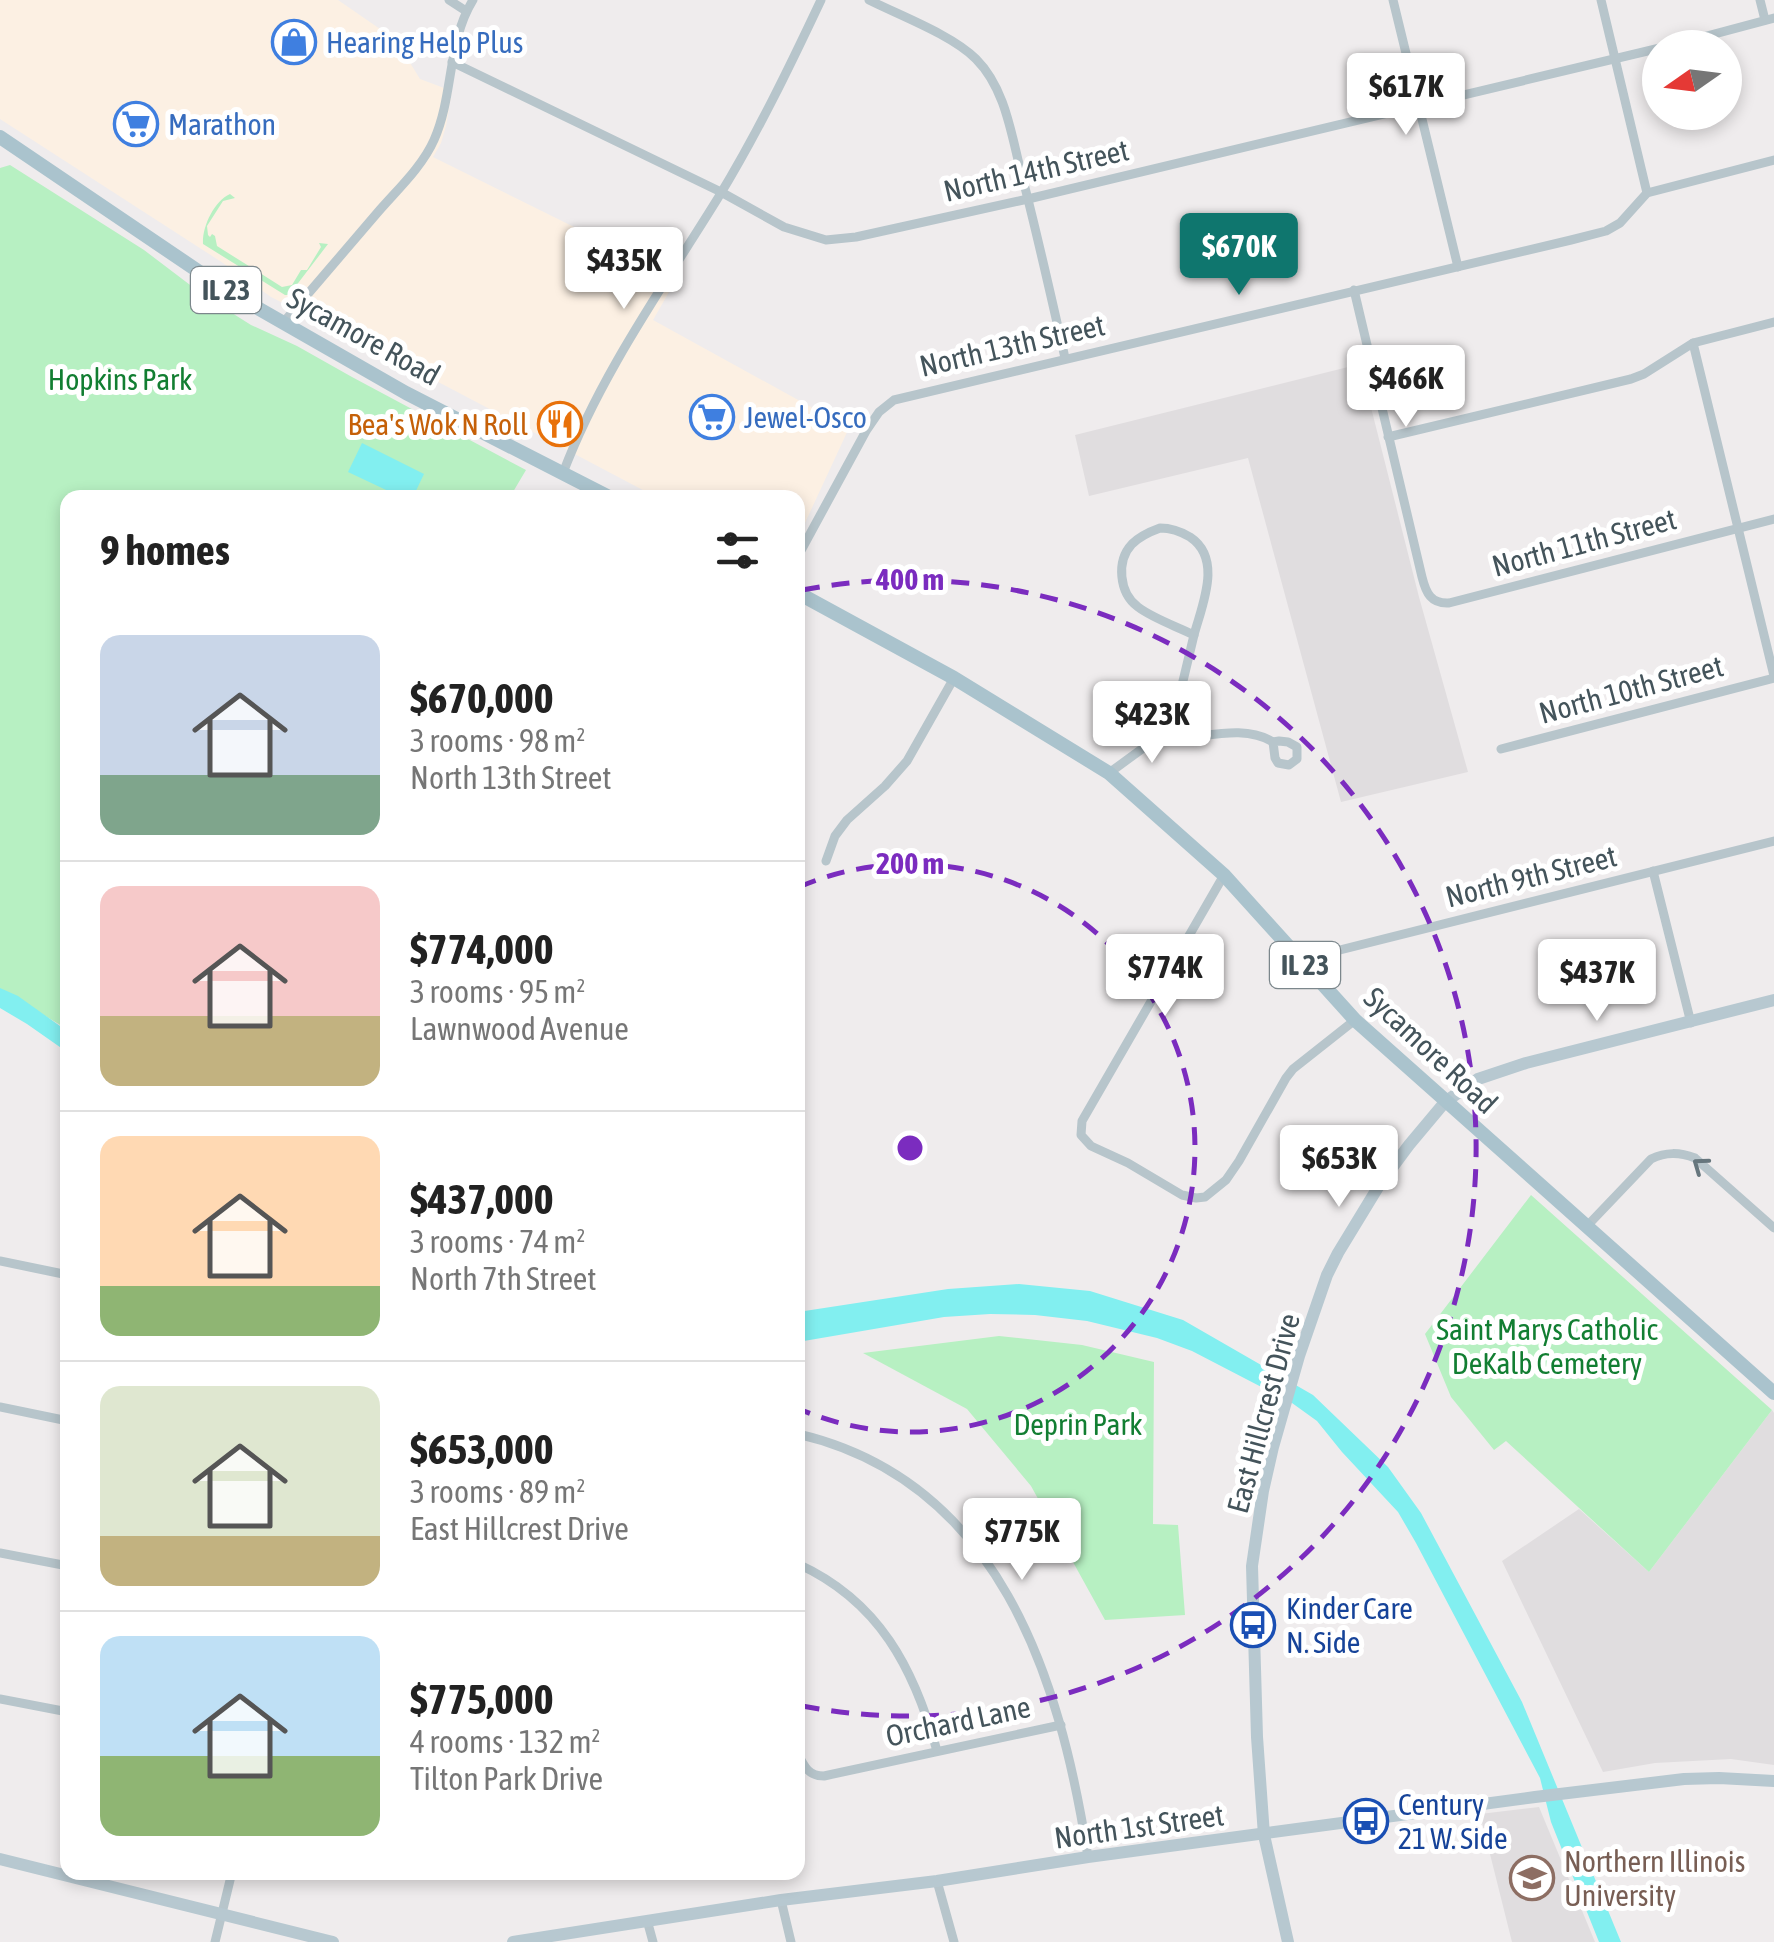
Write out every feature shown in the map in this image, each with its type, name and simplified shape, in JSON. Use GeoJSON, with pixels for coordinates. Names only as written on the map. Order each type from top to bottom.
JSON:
{"type":"FeatureCollection","features":[{"type":"Feature","properties":{"kind":"main road","name":"Sycamore Road"},"geometry":{"type":"LineString","coordinates":[[0,137],[226,290],[406,393],[596,490]]}},
{"type":"Feature","properties":{"kind":"main road","name":"Sycamore Road"},"geometry":{"type":"LineString","coordinates":[[805,597],[954,678],[1109,772],[1224,875],[1355,1020],[1774,1393]]}},
{"type":"Feature","properties":{"kind":"street"},"geometry":{"type":"LineString","coordinates":[[448,0],[466,11]]}},
{"type":"Feature","properties":{"kind":"street"},"geometry":{"type":"LineString","coordinates":[[283,323],[406,181],[431,146],[441,120],[466,11],[473,0]]}},
{"type":"Feature","properties":{"kind":"street"},"geometry":{"type":"LineString","coordinates":[[563,473],[627,344],[766,116],[822,0]]}},
{"type":"Feature","properties":{"kind":"street"},"geometry":{"type":"LineString","coordinates":[[869,0],[964,48],[986,70],[1004,108],[1065,358]]}},
{"type":"Feature","properties":{"kind":"street"},"geometry":{"type":"LineString","coordinates":[[1393,0],[1458,266]]}},
{"type":"Feature","properties":{"kind":"street"},"geometry":{"type":"LineString","coordinates":[[1601,0],[1647,193]]}},
{"type":"Feature","properties":{"kind":"street"},"geometry":{"type":"LineString","coordinates":[[1760,0],[1770,19]]}},
{"type":"Feature","properties":{"kind":"street","name":"North 14th Street"},"geometry":{"type":"LineString","coordinates":[[1729,30],[1770,19]]}},
{"type":"Feature","properties":{"kind":"street","name":"North 14th Street"},"geometry":{"type":"LineString","coordinates":[[452,62],[721,192],[784,227],[826,240],[856,237],[1028,198],[1642,53]]}},
{"type":"Feature","properties":{"kind":"street","name":"North 13th Street"},"geometry":{"type":"LineString","coordinates":[[805,543],[866,432],[894,400],[1606,230],[1620,223],[1647,193],[1774,160]]}},
{"type":"Feature","properties":{"kind":"street"},"geometry":{"type":"LineString","coordinates":[[1354,290],[1388,437],[1630,379],[1693,344],[1774,322]]}},
{"type":"Feature","properties":{"kind":"street"},"geometry":{"type":"LineString","coordinates":[[1693,344],[1774,677]]}},
{"type":"Feature","properties":{"kind":"street","name":"North 11th Street"},"geometry":{"type":"LineString","coordinates":[[1388,437],[1422,577],[1430,598],[1438,603],[1774,519]]}},
{"type":"Feature","properties":{"kind":"street"},"geometry":{"type":"LineString","coordinates":[[1109,772],[1172,727],[1208,581],[1209,567],[1196,542],[1180,531],[1160,528],[1146,533],[1125,554],[1122,572],[1126,594],[1141,609],[1194,635]]}},
{"type":"Feature","properties":{"kind":"street","name":"North 10th Street"},"geometry":{"type":"LineString","coordinates":[[1501,749],[1774,677]]}},
{"type":"Feature","properties":{"kind":"street"},"geometry":{"type":"LineString","coordinates":[[826,861],[835,836],[847,820],[907,761],[954,678]]}},
{"type":"Feature","properties":{"kind":"street"},"geometry":{"type":"LineString","coordinates":[[1172,727],[1185,738],[1249,733],[1273,742]]}},
{"type":"Feature","properties":{"kind":"street","name":"North 9th Street"},"geometry":{"type":"LineString","coordinates":[[1300,960],[1774,841]]}},
{"type":"Feature","properties":{"kind":"street"},"geometry":{"type":"LineString","coordinates":[[1652,871],[1691,1023]]}},
{"type":"Feature","properties":{"kind":"street"},"geometry":{"type":"LineString","coordinates":[[1224,875],[1082,1121],[1083,1139],[1182,1196],[1204,1197],[1233,1171],[1293,1069],[1355,1020]]}},
{"type":"Feature","properties":{"kind":"street","name":"East Hillcrest Drive"},"geometry":{"type":"LineString","coordinates":[[1288,1942],[1264,1835],[1252,1566],[1263,1491],[1299,1356],[1327,1275],[1380,1184],[1445,1102],[1478,1079],[1774,1000]]}},
{"type":"Feature","properties":{"kind":"street"},"geometry":{"type":"LineString","coordinates":[[1588,1225],[1651,1159],[1682,1153],[1695,1158],[1774,1228]]}},
{"type":"Feature","properties":{"kind":"street"},"geometry":{"type":"LineString","coordinates":[[0,1261],[60,1272]]}},
{"type":"Feature","properties":{"kind":"street"},"geometry":{"type":"LineString","coordinates":[[0,1407],[60,1419]]}},
{"type":"Feature","properties":{"kind":"street"},"geometry":{"type":"LineString","coordinates":[[805,1436],[872,1461],[908,1483],[956,1525],[989,1566],[1039,1658],[1075,1781],[1088,1857]]}},
{"type":"Feature","properties":{"kind":"street"},"geometry":{"type":"LineString","coordinates":[[0,1553],[60,1564]]}},
{"type":"Feature","properties":{"kind":"street"},"geometry":{"type":"LineString","coordinates":[[805,1568],[856,1599],[885,1633],[918,1692],[938,1750]]}},
{"type":"Feature","properties":{"kind":"street"},"geometry":{"type":"LineString","coordinates":[[0,1699],[60,1710]]}},
{"type":"Feature","properties":{"kind":"street","name":"Orchard Lane"},"geometry":{"type":"LineString","coordinates":[[805,1767],[815,1776],[1061,1725]]}},
{"type":"Feature","properties":{"kind":"street","name":"North 1st Street"},"geometry":{"type":"LineString","coordinates":[[513,1942],[781,1900],[1550,1796],[1696,1779],[1774,1781]]}},
{"type":"Feature","properties":{"kind":"street"},"geometry":{"type":"LineString","coordinates":[[0,1859],[60,1874]]}},
{"type":"Feature","properties":{"kind":"street"},"geometry":{"type":"LineString","coordinates":[[85,1880],[333,1942]]}},
{"type":"Feature","properties":{"kind":"street"},"geometry":{"type":"LineString","coordinates":[[215,1942],[230,1880]]}},
{"type":"Feature","properties":{"kind":"street"},"geometry":{"type":"LineString","coordinates":[[937,1881],[954,1942]]}},
{"type":"Feature","properties":{"kind":"street"},"geometry":{"type":"LineString","coordinates":[[781,1900],[791,1942]]}},
{"type":"Feature","properties":{"kind":"street"},"geometry":{"type":"LineString","coordinates":[[647,1920],[652,1942]]}},
{"type":"Feature","properties":{"kind":"shaded area"},"geometry":{"type":"Polygon","coordinates":[[[0,0],[338,0],[396,40],[420,79],[452,91],[446,126],[433,157],[677,278],[653,320],[849,428],[805,523],[805,490],[643,490],[271,297],[0,119],[0,0]]]}},
{"type":"Feature","properties":{"kind":"shaded area"},"geometry":{"type":"Polygon","coordinates":[[[1360,364],[1468,772],[1341,802],[1248,458],[1089,496],[1075,435],[1360,364]]]}},
{"type":"Feature","properties":{"kind":"shaded area"},"geometry":{"type":"Polygon","coordinates":[[[1772,1410],[1774,1765],[1731,1759],[1655,1763],[1603,1772],[1502,1561],[1579,1509],[1649,1572],[1772,1410]]]}},
{"type":"Feature","properties":{"kind":"shaded area","name":"Northern Illinois University"},"geometry":{"type":"Polygon","coordinates":[[[1539,1807],[1595,1942],[1512,1942],[1480,1814],[1539,1807]]]}},
{"type":"Feature","properties":{"kind":"green space","name":"Hopkins Park"},"geometry":{"type":"Polygon","coordinates":[[[10,165],[144,250],[251,325],[526,470],[514,490],[60,490],[60,1025],[0,989],[0,168],[10,165]]]}},
{"type":"Feature","properties":{"kind":"green space"},"geometry":{"type":"Polygon","coordinates":[[[230,194],[235,198],[223,201],[207,226],[208,235],[215,236],[217,246],[282,287],[292,285],[301,270],[307,270],[321,247],[319,243],[328,244],[289,295],[203,244],[205,230],[210,215],[219,202],[230,194]]]}},
{"type":"Feature","properties":{"kind":"green space","name":"Saint Marys Catholic DeKalb Cemetery"},"geometry":{"type":"Polygon","coordinates":[[[1531,1195],[1772,1410],[1649,1572],[1506,1441],[1494,1450],[1451,1397],[1425,1334],[1531,1195]]]}},
{"type":"Feature","properties":{"kind":"green space","name":"Deprin Park"},"geometry":{"type":"Polygon","coordinates":[[[999,1336],[1082,1345],[1154,1362],[1153,1524],[1178,1525],[1185,1615],[1105,1620],[1031,1486],[967,1409],[863,1353],[999,1336]]]}},
{"type":"Feature","properties":{"kind":"water"},"geometry":{"type":"Polygon","coordinates":[[[362,443],[424,474],[416,490],[386,490],[348,472],[362,443]]]}},
{"type":"Feature","properties":{"kind":"water"},"geometry":{"type":"Polygon","coordinates":[[[0,988],[60,1026],[60,1047],[27,1024],[0,1008],[0,988]]]}},
{"type":"Feature","properties":{"kind":"water"},"geometry":{"type":"Polygon","coordinates":[[[1019,1284],[1090,1291],[1183,1320],[1313,1395],[1388,1467],[1421,1513],[1522,1702],[1621,1942],[1599,1942],[1551,1822],[1540,1778],[1398,1512],[1317,1421],[1292,1403],[1192,1351],[1087,1321],[1035,1315],[944,1317],[805,1341],[805,1311],[948,1289],[1019,1284]]]}},
{"type":"Feature","properties":{"kind":"place","name":"Hearing Help Plus"},"geometry":{"type":"Point","coordinates":[294,42]}},
{"type":"Feature","properties":{"kind":"place","name":"Marathon"},"geometry":{"type":"Point","coordinates":[136,124]}},
{"type":"Feature","properties":{"kind":"place","name":"Jewel-Osco"},"geometry":{"type":"Point","coordinates":[712,417]}},
{"type":"Feature","properties":{"kind":"place","name":"Bea's Wok N Roll"},"geometry":{"type":"Point","coordinates":[560,424]}},
{"type":"Feature","properties":{"kind":"place","name":"Kinder Care N. Side"},"geometry":{"type":"Point","coordinates":[1253,1625]}},
{"type":"Feature","properties":{"kind":"place","name":"Century 21 W. Side"},"geometry":{"type":"Point","coordinates":[1366,1821]}},
{"type":"Feature","properties":{"kind":"place","name":"Northern Illinois University"},"geometry":{"type":"Point","coordinates":[1532,1878]}}]}
